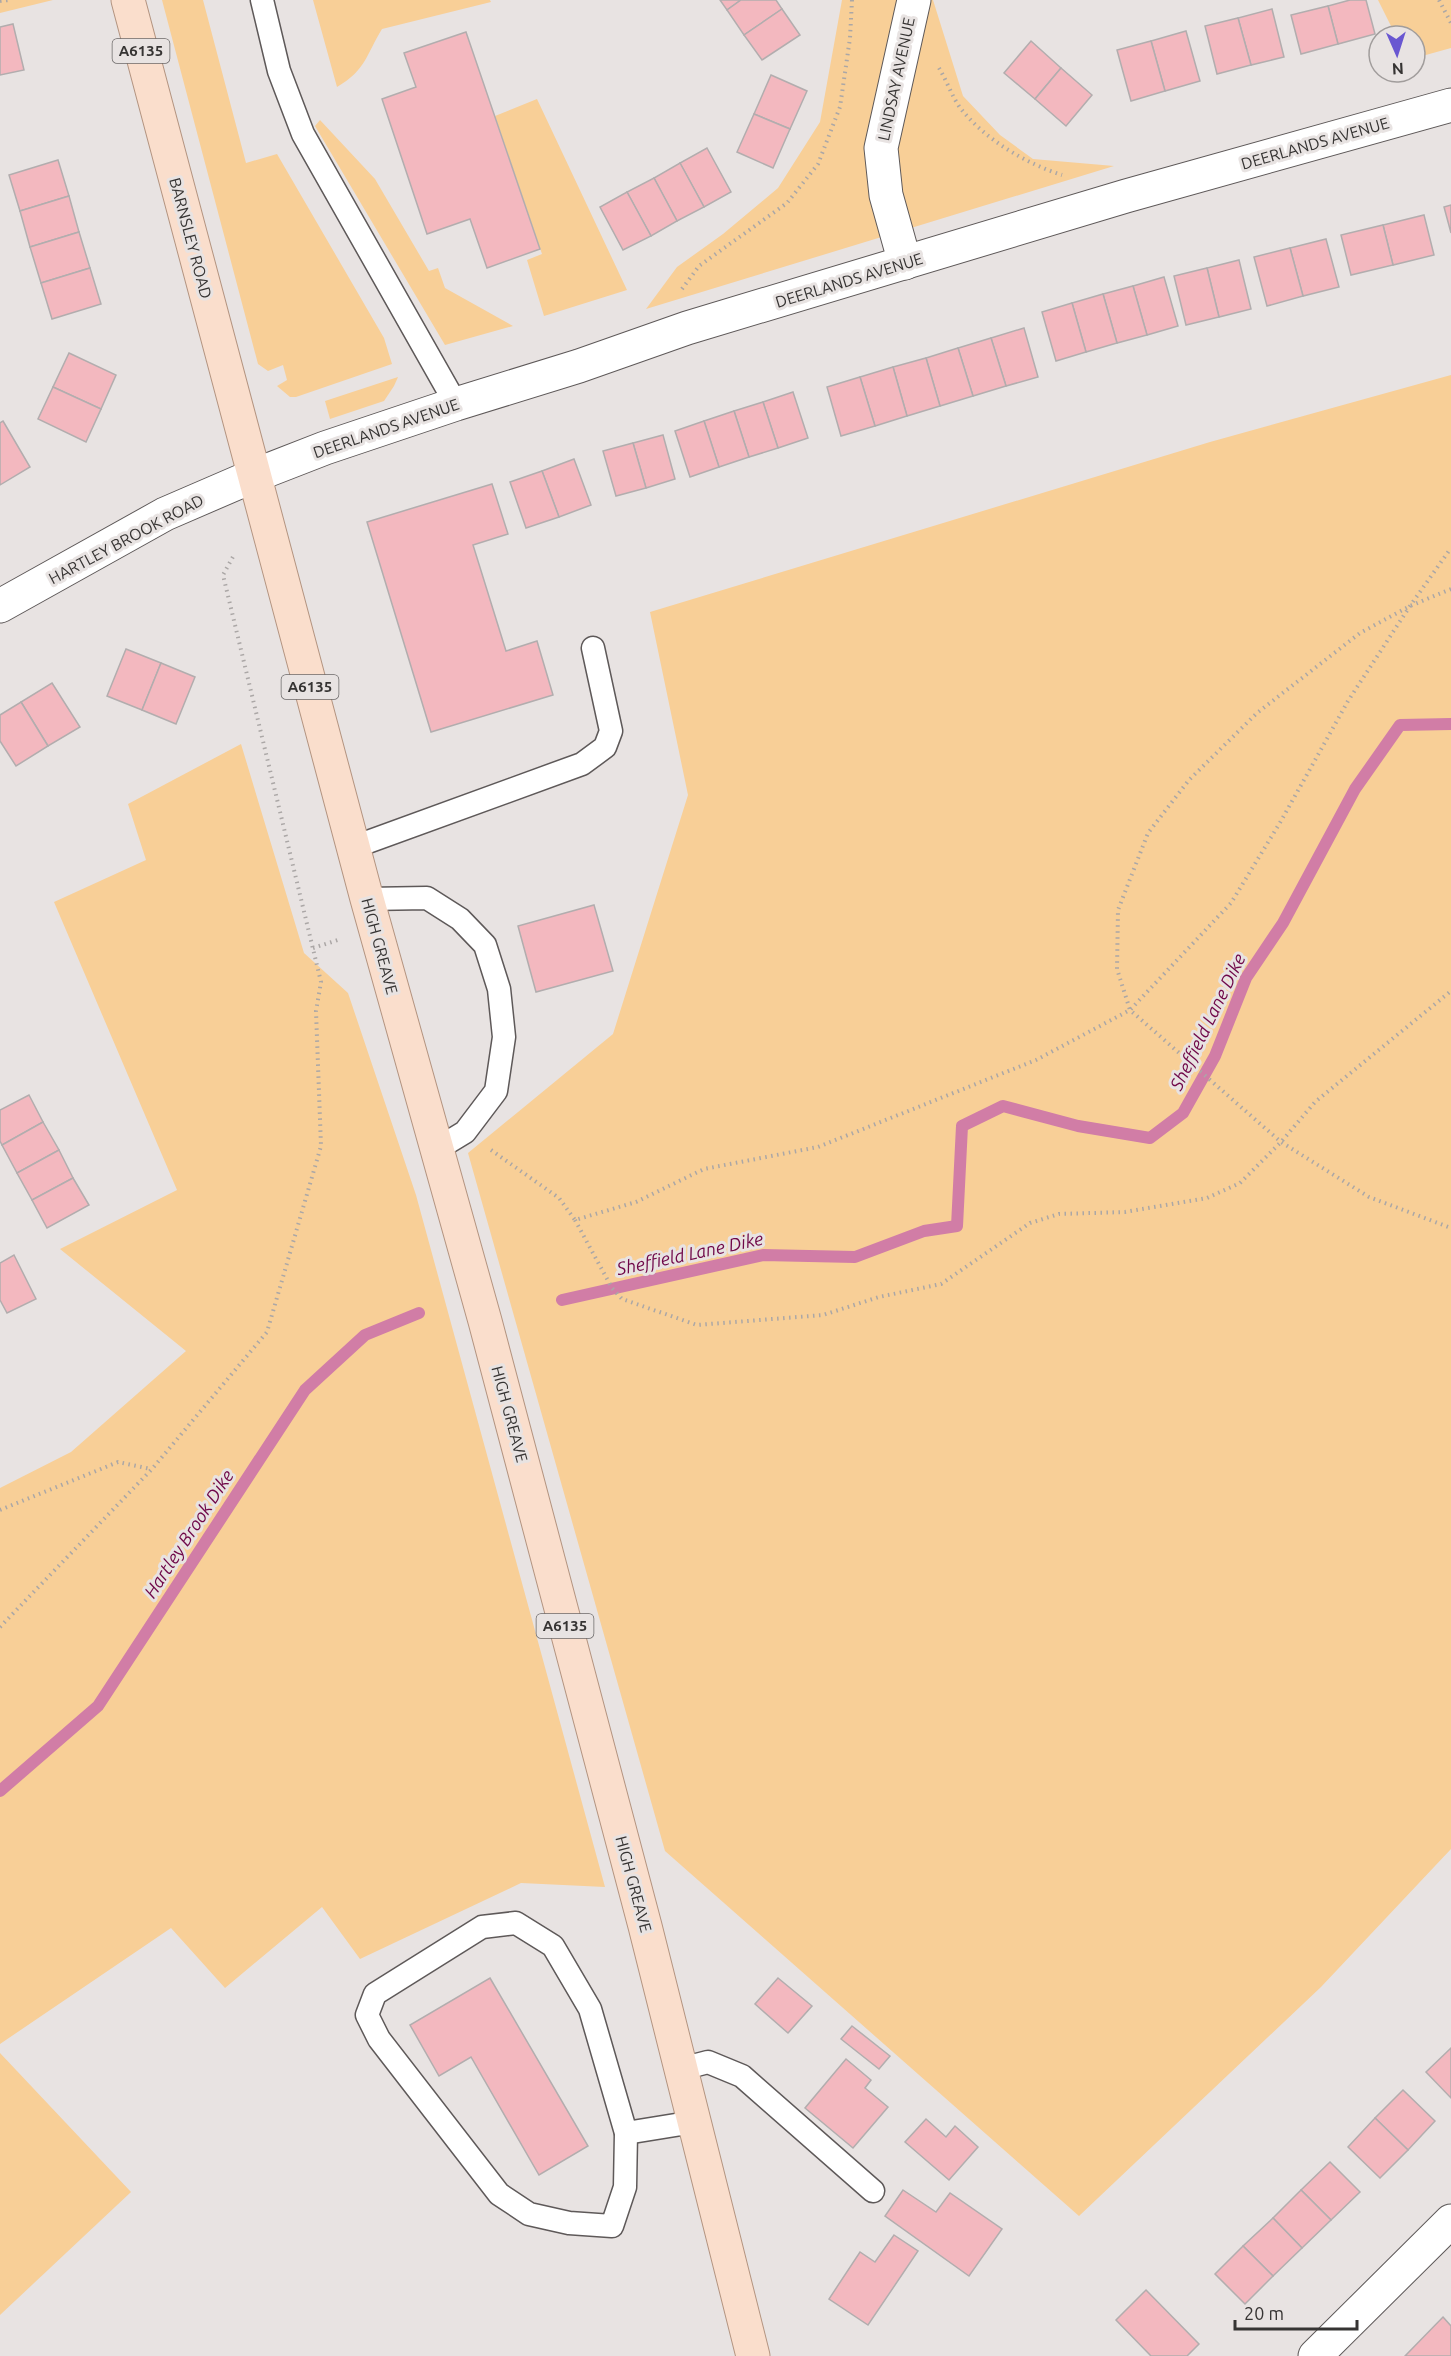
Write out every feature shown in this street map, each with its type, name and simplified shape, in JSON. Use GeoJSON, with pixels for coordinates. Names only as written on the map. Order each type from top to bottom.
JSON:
{"type":"FeatureCollection","features":[{"type":"Feature","properties":{"kind":"main road","name":"BARNSLEY ROAD"},"geometry":{"type":"LineString","coordinates":[[128,0],[230,378],[257,490]]}},
{"type":"Feature","properties":{"kind":"main road","name":"HIGH GREAVE"},"geometry":{"type":"LineString","coordinates":[[257,490],[367,899],[491,1344],[681,2069],[753,2356]]}},
{"type":"Feature","properties":{"kind":"street","name":"LINDSAY AVENUE"},"geometry":{"type":"LineString","coordinates":[[905,6],[881,148],[885,195],[905,263]]}},
{"type":"Feature","properties":{"kind":"street","name":"DEERLANDS AVENUE"},"geometry":{"type":"LineString","coordinates":[[257,490],[325,448],[579,366],[687,328],[1126,196],[1451,105]]}},
{"type":"Feature","properties":{"kind":"street","name":"HARTLEY BROOK ROAD"},"geometry":{"type":"LineString","coordinates":[[0,606],[165,514],[257,490]]}},
{"type":"Feature","properties":{"kind":"street"},"geometry":{"type":"LineString","coordinates":[[1315,2356],[1451,2222]]}},
{"type":"Feature","properties":{"kind":"lane"},"geometry":{"type":"LineString","coordinates":[[262,0],[279,71],[303,134],[456,404]]}},
{"type":"Feature","properties":{"kind":"lane"},"geometry":{"type":"LineString","coordinates":[[354,847],[582,764],[605,747],[611,731],[593,648]]}},
{"type":"Feature","properties":{"kind":"lane"},"geometry":{"type":"LineString","coordinates":[[367,899],[427,898],[460,919],[485,945],[499,989],[504,1037],[496,1090],[465,1132],[436,1149]]}},
{"type":"Feature","properties":{"kind":"lane"},"geometry":{"type":"LineString","coordinates":[[516,1923],[553,1946],[590,2009],[626,2133],[625,2187],[612,2226],[568,2223],[529,2214],[500,2194],[379,2039],[367,2015],[375,1994],[482,1927],[516,1923]]}},
{"type":"Feature","properties":{"kind":"lane"},"geometry":{"type":"LineString","coordinates":[[681,2069],[708,2062],[742,2076],[873,2191]]}},
{"type":"Feature","properties":{"kind":"lane"},"geometry":{"type":"LineString","coordinates":[[626,2133],[694,2121]]}},
{"type":"Feature","properties":{"kind":"path"},"geometry":{"type":"LineString","coordinates":[[0,1],[9,0]]}},
{"type":"Feature","properties":{"kind":"path"},"geometry":{"type":"LineString","coordinates":[[678,295],[699,266],[787,203],[818,164],[840,107],[850,38],[852,0]]}},
{"type":"Feature","properties":{"kind":"path"},"geometry":{"type":"LineString","coordinates":[[1439,0],[1451,23]]}},
{"type":"Feature","properties":{"kind":"path"},"geometry":{"type":"LineString","coordinates":[[905,6],[960,108],[989,137],[1040,168],[1072,178]]}},
{"type":"Feature","properties":{"kind":"path"},"geometry":{"type":"LineString","coordinates":[[0,1627],[152,1469],[267,1332],[321,1146],[316,1011],[321,982],[223,575],[257,490]]}},
{"type":"Feature","properties":{"kind":"path"},"geometry":{"type":"LineString","coordinates":[[575,1220],[636,1202],[704,1169],[818,1148],[1036,1059],[1130,1010],[1231,903],[1281,821],[1348,701],[1451,548]]}},
{"type":"Feature","properties":{"kind":"path"},"geometry":{"type":"LineString","coordinates":[[1451,589],[1410,606],[1360,633],[1257,712],[1189,780],[1148,833],[1118,910],[1117,969],[1130,1010],[1281,1142],[1369,1197],[1451,1228]]}},
{"type":"Feature","properties":{"kind":"path"},"geometry":{"type":"LineString","coordinates":[[490,1149],[559,1198],[575,1220],[612,1288],[622,1299],[697,1325],[823,1315],[879,1297],[941,1284],[1030,1223],[1059,1214],[1125,1212],[1207,1198],[1240,1183],[1281,1142],[1315,1102],[1451,992]]}},
{"type":"Feature","properties":{"kind":"path"},"geometry":{"type":"LineString","coordinates":[[0,1510],[118,1462],[152,1469]]}},
{"type":"Feature","properties":{"kind":"shaded area"},"geometry":{"type":"Polygon","coordinates":[[[0,0],[53,0],[0,13],[0,0]]]}},
{"type":"Feature","properties":{"kind":"shaded area"},"geometry":{"type":"Polygon","coordinates":[[[162,0],[203,0],[246,163],[277,154],[384,338],[392,364],[296,397],[290,397],[277,386],[287,380],[283,365],[268,371],[258,364],[162,0]]]}},
{"type":"Feature","properties":{"kind":"shaded area"},"geometry":{"type":"Polygon","coordinates":[[[313,0],[490,0],[491,2],[382,29],[360,68],[337,87],[313,0]]]}},
{"type":"Feature","properties":{"kind":"shaded area"},"geometry":{"type":"Polygon","coordinates":[[[842,0],[933,0],[963,96],[1000,135],[1033,159],[1114,166],[646,309],[677,267],[723,234],[778,188],[820,122],[842,0]]]}},
{"type":"Feature","properties":{"kind":"shaded area"},"geometry":{"type":"Polygon","coordinates":[[[1378,0],[1451,0],[1451,48],[1427,55],[1427,24],[1390,24],[1378,0]]]}},
{"type":"Feature","properties":{"kind":"shaded area"},"geometry":{"type":"Polygon","coordinates":[[[537,99],[627,290],[544,316],[527,260],[542,254],[495,116],[537,99]]]}},
{"type":"Feature","properties":{"kind":"shaded area"},"geometry":{"type":"Polygon","coordinates":[[[320,120],[375,179],[429,271],[438,268],[445,288],[513,326],[445,345],[315,126],[320,120]]]}},
{"type":"Feature","properties":{"kind":"shaded area"},"geometry":{"type":"Polygon","coordinates":[[[1451,375],[1451,1849],[1321,1987],[1079,2216],[665,1851],[468,1153],[613,1034],[688,795],[650,612],[1210,442],[1451,375]]]}},
{"type":"Feature","properties":{"kind":"shaded area"},"geometry":{"type":"Polygon","coordinates":[[[398,377],[384,401],[330,419],[325,401],[398,377]]]}},
{"type":"Feature","properties":{"kind":"shaded area"},"geometry":{"type":"Polygon","coordinates":[[[241,744],[304,953],[348,993],[416,1195],[605,1887],[521,1883],[360,1959],[322,1907],[225,1988],[171,1928],[0,2044],[0,1488],[71,1452],[186,1351],[60,1249],[177,1190],[54,902],[146,860],[128,804],[241,744]]]}},
{"type":"Feature","properties":{"kind":"shaded area"},"geometry":{"type":"Polygon","coordinates":[[[0,2053],[131,2192],[0,2315],[0,2053]]]}},
{"type":"Feature","properties":{"kind":"building"},"geometry":{"type":"Polygon","coordinates":[[[720,0],[741,0],[727,10],[720,0]]]}},
{"type":"Feature","properties":{"kind":"building"},"geometry":{"type":"Polygon","coordinates":[[[741,0],[776,0],[782,9],[744,35],[727,10],[741,0]]]}},
{"type":"Feature","properties":{"kind":"building"},"geometry":{"type":"Polygon","coordinates":[[[1350,0],[1366,0],[1372,24],[1367,24],[1367,36],[1338,44],[1328,6],[1350,0]]]}},
{"type":"Feature","properties":{"kind":"building"},"geometry":{"type":"Polygon","coordinates":[[[1328,6],[1338,44],[1301,54],[1291,15],[1328,6]]]}},
{"type":"Feature","properties":{"kind":"building"},"geometry":{"type":"Polygon","coordinates":[[[782,9],[800,35],[762,60],[744,35],[782,9]]]}},
{"type":"Feature","properties":{"kind":"building"},"geometry":{"type":"Polygon","coordinates":[[[1272,9],[1284,57],[1251,65],[1238,18],[1272,9]]]}},
{"type":"Feature","properties":{"kind":"building"},"geometry":{"type":"Polygon","coordinates":[[[1238,18],[1251,65],[1217,74],[1205,26],[1238,18]]]}},
{"type":"Feature","properties":{"kind":"building"},"geometry":{"type":"Polygon","coordinates":[[[13,24],[24,70],[0,75],[0,27],[13,24]]]}},
{"type":"Feature","properties":{"kind":"building"},"geometry":{"type":"Polygon","coordinates":[[[1186,31],[1200,81],[1165,91],[1151,41],[1186,31]]]}},
{"type":"Feature","properties":{"kind":"building"},"geometry":{"type":"Polygon","coordinates":[[[466,32],[540,249],[487,268],[470,219],[427,234],[382,99],[416,87],[404,53],[466,32]]]}},
{"type":"Feature","properties":{"kind":"building"},"geometry":{"type":"Polygon","coordinates":[[[1031,41],[1061,68],[1035,99],[1004,73],[1031,41]]]}},
{"type":"Feature","properties":{"kind":"building"},"geometry":{"type":"Polygon","coordinates":[[[1151,41],[1165,91],[1131,101],[1117,50],[1151,41]]]}},
{"type":"Feature","properties":{"kind":"building"},"geometry":{"type":"Polygon","coordinates":[[[1061,68],[1092,95],[1066,126],[1035,99],[1061,68]]]}},
{"type":"Feature","properties":{"kind":"building"},"geometry":{"type":"Polygon","coordinates":[[[771,75],[807,91],[790,129],[754,114],[771,75]]]}},
{"type":"Feature","properties":{"kind":"building"},"geometry":{"type":"Polygon","coordinates":[[[754,114],[790,129],[773,168],[737,152],[754,114]]]}},
{"type":"Feature","properties":{"kind":"building"},"geometry":{"type":"Polygon","coordinates":[[[707,148],[731,192],[704,207],[680,163],[707,148]]]}},
{"type":"Feature","properties":{"kind":"building"},"geometry":{"type":"Polygon","coordinates":[[[58,160],[69,196],[20,211],[9,175],[58,160]]]}},
{"type":"Feature","properties":{"kind":"building"},"geometry":{"type":"Polygon","coordinates":[[[680,163],[704,207],[677,221],[654,178],[680,163]]]}},
{"type":"Feature","properties":{"kind":"building"},"geometry":{"type":"Polygon","coordinates":[[[654,178],[677,221],[651,236],[627,192],[654,178]]]}},
{"type":"Feature","properties":{"kind":"building"},"geometry":{"type":"Polygon","coordinates":[[[627,192],[651,236],[623,250],[600,207],[627,192]]]}},
{"type":"Feature","properties":{"kind":"building"},"geometry":{"type":"Polygon","coordinates":[[[69,196],[79,232],[30,247],[20,211],[69,196]]]}},
{"type":"Feature","properties":{"kind":"building"},"geometry":{"type":"Polygon","coordinates":[[[1451,205],[1451,233],[1444,207],[1451,205]]]}},
{"type":"Feature","properties":{"kind":"building"},"geometry":{"type":"Polygon","coordinates":[[[1424,215],[1434,255],[1393,265],[1383,225],[1424,215]]]}},
{"type":"Feature","properties":{"kind":"building"},"geometry":{"type":"Polygon","coordinates":[[[1383,225],[1393,265],[1351,275],[1341,235],[1383,225]]]}},
{"type":"Feature","properties":{"kind":"building"},"geometry":{"type":"Polygon","coordinates":[[[79,232],[90,268],[41,283],[30,247],[79,232]]]}},
{"type":"Feature","properties":{"kind":"building"},"geometry":{"type":"Polygon","coordinates":[[[1326,239],[1339,287],[1303,296],[1290,248],[1326,239]]]}},
{"type":"Feature","properties":{"kind":"building"},"geometry":{"type":"Polygon","coordinates":[[[1290,248],[1303,296],[1267,306],[1254,257],[1290,248]]]}},
{"type":"Feature","properties":{"kind":"building"},"geometry":{"type":"Polygon","coordinates":[[[1239,260],[1251,309],[1219,317],[1207,268],[1239,260]]]}},
{"type":"Feature","properties":{"kind":"building"},"geometry":{"type":"Polygon","coordinates":[[[90,268],[101,304],[52,319],[41,283],[90,268]]]}},
{"type":"Feature","properties":{"kind":"building"},"geometry":{"type":"Polygon","coordinates":[[[1207,268],[1219,317],[1186,325],[1174,276],[1207,268]]]}},
{"type":"Feature","properties":{"kind":"building"},"geometry":{"type":"Polygon","coordinates":[[[1164,277],[1178,326],[1147,335],[1133,286],[1164,277]]]}},
{"type":"Feature","properties":{"kind":"building"},"geometry":{"type":"Polygon","coordinates":[[[1133,286],[1147,335],[1117,343],[1103,294],[1133,286]]]}},
{"type":"Feature","properties":{"kind":"building"},"geometry":{"type":"Polygon","coordinates":[[[1103,294],[1117,343],[1086,352],[1072,303],[1103,294]]]}},
{"type":"Feature","properties":{"kind":"building"},"geometry":{"type":"Polygon","coordinates":[[[1072,303],[1086,352],[1056,361],[1042,312],[1072,303]]]}},
{"type":"Feature","properties":{"kind":"building"},"geometry":{"type":"Polygon","coordinates":[[[1024,328],[1038,377],[1006,386],[991,338],[1024,328]]]}},
{"type":"Feature","properties":{"kind":"building"},"geometry":{"type":"Polygon","coordinates":[[[991,338],[1006,386],[973,396],[958,348],[991,338]]]}},
{"type":"Feature","properties":{"kind":"building"},"geometry":{"type":"Polygon","coordinates":[[[958,348],[973,396],[940,406],[926,358],[958,348]]]}},
{"type":"Feature","properties":{"kind":"building"},"geometry":{"type":"Polygon","coordinates":[[[69,353],[116,375],[101,409],[53,387],[69,353]]]}},
{"type":"Feature","properties":{"kind":"building"},"geometry":{"type":"Polygon","coordinates":[[[926,358],[940,406],[907,416],[893,367],[926,358]]]}},
{"type":"Feature","properties":{"kind":"building"},"geometry":{"type":"Polygon","coordinates":[[[893,367],[907,416],[875,426],[860,377],[893,367]]]}},
{"type":"Feature","properties":{"kind":"building"},"geometry":{"type":"Polygon","coordinates":[[[860,377],[875,426],[841,436],[827,387],[860,377]]]}},
{"type":"Feature","properties":{"kind":"building"},"geometry":{"type":"Polygon","coordinates":[[[53,387],[101,409],[86,442],[38,419],[53,387]]]}},
{"type":"Feature","properties":{"kind":"building"},"geometry":{"type":"Polygon","coordinates":[[[793,392],[808,438],[778,448],[763,402],[793,392]]]}},
{"type":"Feature","properties":{"kind":"building"},"geometry":{"type":"Polygon","coordinates":[[[763,402],[778,448],[749,457],[734,411],[763,402]]]}},
{"type":"Feature","properties":{"kind":"building"},"geometry":{"type":"Polygon","coordinates":[[[734,411],[749,457],[719,467],[704,421],[734,411]]]}},
{"type":"Feature","properties":{"kind":"building"},"geometry":{"type":"Polygon","coordinates":[[[3,421],[30,467],[0,485],[0,423],[3,421]]]}},
{"type":"Feature","properties":{"kind":"building"},"geometry":{"type":"Polygon","coordinates":[[[704,421],[719,467],[690,477],[675,431],[704,421]]]}},
{"type":"Feature","properties":{"kind":"building"},"geometry":{"type":"Polygon","coordinates":[[[663,435],[675,479],[646,488],[633,443],[663,435]]]}},
{"type":"Feature","properties":{"kind":"building"},"geometry":{"type":"Polygon","coordinates":[[[633,443],[646,488],[616,496],[603,451],[633,443]]]}},
{"type":"Feature","properties":{"kind":"building"},"geometry":{"type":"Polygon","coordinates":[[[574,459],[591,505],[559,517],[542,471],[574,459]]]}},
{"type":"Feature","properties":{"kind":"building"},"geometry":{"type":"Polygon","coordinates":[[[542,471],[559,517],[526,528],[510,482],[542,471]]]}},
{"type":"Feature","properties":{"kind":"building"},"geometry":{"type":"Polygon","coordinates":[[[492,484],[508,534],[473,545],[506,651],[537,641],[553,695],[431,732],[367,522],[492,484]]]}},
{"type":"Feature","properties":{"kind":"building"},"geometry":{"type":"Polygon","coordinates":[[[126,649],[161,663],[142,710],[107,696],[126,649]]]}},
{"type":"Feature","properties":{"kind":"building"},"geometry":{"type":"Polygon","coordinates":[[[161,663],[195,677],[176,724],[142,710],[161,663]]]}},
{"type":"Feature","properties":{"kind":"building"},"geometry":{"type":"Polygon","coordinates":[[[52,683],[80,727],[48,746],[21,702],[52,683]]]}},
{"type":"Feature","properties":{"kind":"building"},"geometry":{"type":"Polygon","coordinates":[[[21,702],[48,746],[16,766],[0,741],[0,715],[21,702]]]}},
{"type":"Feature","properties":{"kind":"building"},"geometry":{"type":"Polygon","coordinates":[[[594,905],[613,971],[536,992],[518,926],[594,905]]]}},
{"type":"Feature","properties":{"kind":"building"},"geometry":{"type":"Polygon","coordinates":[[[29,1095],[43,1122],[2,1145],[0,1110],[29,1095]]]}},
{"type":"Feature","properties":{"kind":"building"},"geometry":{"type":"Polygon","coordinates":[[[43,1122],[59,1150],[17,1173],[2,1145],[43,1122]]]}},
{"type":"Feature","properties":{"kind":"building"},"geometry":{"type":"Polygon","coordinates":[[[59,1150],[73,1178],[32,1200],[17,1173],[59,1150]]]}},
{"type":"Feature","properties":{"kind":"building"},"geometry":{"type":"Polygon","coordinates":[[[73,1178],[89,1205],[47,1228],[32,1200],[73,1178]]]}},
{"type":"Feature","properties":{"kind":"building"},"geometry":{"type":"Polygon","coordinates":[[[14,1255],[36,1299],[7,1313],[0,1300],[0,1263],[14,1255]]]}},
{"type":"Feature","properties":{"kind":"building"},"geometry":{"type":"Polygon","coordinates":[[[490,1978],[588,2146],[539,2175],[471,2057],[439,2076],[410,2025],[490,1978]]]}},
{"type":"Feature","properties":{"kind":"building"},"geometry":{"type":"Polygon","coordinates":[[[778,1978],[812,2006],[788,2033],[755,2004],[778,1978]]]}},
{"type":"Feature","properties":{"kind":"building"},"geometry":{"type":"Polygon","coordinates":[[[852,2026],[890,2056],[879,2069],[841,2039],[852,2026]]]}},
{"type":"Feature","properties":{"kind":"building"},"geometry":{"type":"Polygon","coordinates":[[[1451,2048],[1451,2098],[1426,2072],[1451,2048]]]}},
{"type":"Feature","properties":{"kind":"building"},"geometry":{"type":"Polygon","coordinates":[[[846,2059],[871,2080],[865,2088],[888,2107],[853,2148],[805,2108],[846,2059]]]}},
{"type":"Feature","properties":{"kind":"building"},"geometry":{"type":"Polygon","coordinates":[[[1403,2090],[1435,2121],[1408,2150],[1375,2118],[1403,2090]]]}},
{"type":"Feature","properties":{"kind":"building"},"geometry":{"type":"Polygon","coordinates":[[[1375,2118],[1408,2150],[1380,2178],[1348,2147],[1375,2118]]]}},
{"type":"Feature","properties":{"kind":"building"},"geometry":{"type":"Polygon","coordinates":[[[926,2119],[946,2137],[955,2126],[978,2147],[949,2180],[905,2142],[926,2119]]]}},
{"type":"Feature","properties":{"kind":"building"},"geometry":{"type":"Polygon","coordinates":[[[1330,2162],[1360,2192],[1331,2220],[1301,2190],[1330,2162]]]}},
{"type":"Feature","properties":{"kind":"building"},"geometry":{"type":"Polygon","coordinates":[[[903,2190],[936,2212],[950,2193],[1002,2229],[969,2276],[885,2216],[903,2190]]]}},
{"type":"Feature","properties":{"kind":"building"},"geometry":{"type":"Polygon","coordinates":[[[1301,2190],[1331,2220],[1302,2248],[1273,2218],[1301,2190]]]}},
{"type":"Feature","properties":{"kind":"building"},"geometry":{"type":"Polygon","coordinates":[[[1273,2218],[1302,2248],[1273,2276],[1243,2246],[1273,2218]]]}},
{"type":"Feature","properties":{"kind":"building"},"geometry":{"type":"Polygon","coordinates":[[[894,2235],[918,2251],[868,2325],[829,2299],[860,2252],[875,2262],[894,2235]]]}},
{"type":"Feature","properties":{"kind":"building"},"geometry":{"type":"Polygon","coordinates":[[[1243,2246],[1273,2276],[1245,2304],[1215,2274],[1243,2246]]]}},
{"type":"Feature","properties":{"kind":"building"},"geometry":{"type":"Polygon","coordinates":[[[1146,2290],[1199,2344],[1187,2356],[1151,2356],[1116,2320],[1146,2290]]]}},
{"type":"Feature","properties":{"kind":"building"},"geometry":{"type":"Polygon","coordinates":[[[1443,2317],[1451,2326],[1451,2356],[1405,2356],[1443,2317]]]}},
{"type":"Feature","properties":{"kind":"waterway","name":"Sheffield Lane Dike"},"geometry":{"type":"LineString","coordinates":[[562,1300],[763,1255],[855,1257],[924,1231],[957,1226],[962,1126],[1003,1106],[1078,1126],[1150,1138],[1183,1113],[1215,1056],[1246,978],[1283,923],[1355,789],[1400,725],[1451,724]]}},
{"type":"Feature","properties":{"kind":"waterway","name":"Hartley Brook Dike"},"geometry":{"type":"LineString","coordinates":[[0,1791],[98,1706],[305,1390],[365,1335],[419,1313]]}}]}
